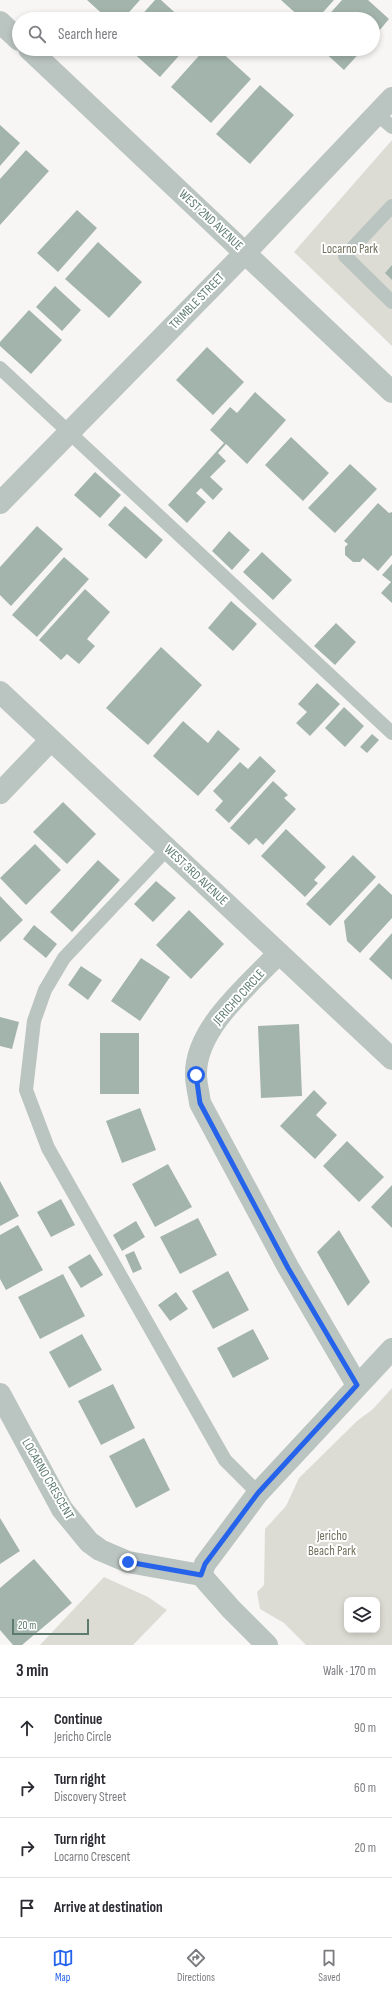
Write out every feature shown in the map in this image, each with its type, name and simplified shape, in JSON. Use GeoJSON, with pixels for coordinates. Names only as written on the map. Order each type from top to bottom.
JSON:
{"type":"FeatureCollection","features":[{"type":"Feature","properties":{"kind":"street"},"geometry":{"type":"LineString","coordinates":[[0,22],[12,33]]}},
{"type":"Feature","properties":{"kind":"street","name":"WEST 2ND AVENUE"},"geometry":{"type":"LineString","coordinates":[[36,56],[392,392]]}},
{"type":"Feature","properties":{"kind":"street","name":"TRIMBLE STREET"},"geometry":{"type":"LineString","coordinates":[[0,503],[245,253],[387,113]]}},
{"type":"Feature","properties":{"kind":"street","name":"WEST 3RD AVENUE"},"geometry":{"type":"LineString","coordinates":[[0,692],[392,1059]]}},
{"type":"Feature","properties":{"kind":"street"},"geometry":{"type":"LineString","coordinates":[[0,793],[51,740]]}},
{"type":"Feature","properties":{"kind":"street","name":"JERICHO CIRCLE"},"geometry":{"type":"LineString","coordinates":[[279,953],[217,1018],[207,1036],[199,1053],[196,1075],[200,1103],[288,1268],[357,1385]]}},
{"type":"Feature","properties":{"kind":"street"},"geometry":{"type":"LineString","coordinates":[[267,1645],[231,1609],[201,1575],[205,1564],[258,1493],[392,1349]]}},
{"type":"Feature","properties":{"kind":"street","name":"LOCARNO CRESCENT"},"geometry":{"type":"LineString","coordinates":[[0,1394],[62,1509],[89,1542],[100,1550],[128,1562],[201,1575]]}},
{"type":"Feature","properties":{"kind":"lane"},"geometry":{"type":"LineString","coordinates":[[392,206],[345,256],[392,302]]}},
{"type":"Feature","properties":{"kind":"lane"},"geometry":{"type":"LineString","coordinates":[[0,368],[70,431],[392,733]]}},
{"type":"Feature","properties":{"kind":"lane"},"geometry":{"type":"LineString","coordinates":[[167,849],[64,958],[45,990],[34,1021],[26,1090],[48,1148],[225,1460],[258,1493]]}},
{"type":"Feature","properties":{"kind":"green space","name":"Locarno Park"},"geometry":{"type":"Polygon","coordinates":[[[392,140],[392,346],[294,252],[392,140]]]}},
{"type":"Feature","properties":{"kind":"green space","name":"Jericho Beach Park"},"geometry":{"type":"Polygon","coordinates":[[[392,1388],[392,1645],[306,1645],[284,1623],[260,1609],[257,1592],[264,1585],[265,1529],[286,1506],[299,1478],[357,1421],[373,1409],[392,1388]]]}},
{"type":"Feature","properties":{"kind":"green space"},"geometry":{"type":"Polygon","coordinates":[[[104,1577],[148,1597],[167,1610],[133,1645],[40,1645],[104,1577]]]}},
{"type":"Feature","properties":{"kind":"building"},"geometry":{"type":"Polygon","coordinates":[[[87,0],[140,0],[129,12],[100,12],[87,0]]]}},
{"type":"Feature","properties":{"kind":"building"},"geometry":{"type":"Polygon","coordinates":[[[155,0],[161,0],[174,12],[144,12],[155,0]]]}},
{"type":"Feature","properties":{"kind":"building"},"geometry":{"type":"Polygon","coordinates":[[[281,0],[334,0],[323,12],[294,12],[281,0]]]}},
{"type":"Feature","properties":{"kind":"building"},"geometry":{"type":"Polygon","coordinates":[[[342,0],[368,0],[389,19],[380,30],[380,12],[331,12],[342,0]]]}},
{"type":"Feature","properties":{"kind":"building"},"geometry":{"type":"Polygon","coordinates":[[[137,56],[179,56],[160,77],[137,56]]]}},
{"type":"Feature","properties":{"kind":"building"},"geometry":{"type":"Polygon","coordinates":[[[199,56],[226,56],[251,79],[211,123],[171,87],[199,56]]]}},
{"type":"Feature","properties":{"kind":"building"},"geometry":{"type":"Polygon","coordinates":[[[329,56],[357,56],[344,70],[329,56]]]}},
{"type":"Feature","properties":{"kind":"building"},"geometry":{"type":"Polygon","coordinates":[[[260,85],[294,115],[250,164],[216,134],[260,85]]]}},
{"type":"Feature","properties":{"kind":"building"},"geometry":{"type":"Polygon","coordinates":[[[0,125],[20,143],[0,166],[0,125]]]}},
{"type":"Feature","properties":{"kind":"building"},"geometry":{"type":"Polygon","coordinates":[[[26,150],[49,171],[0,225],[0,179],[26,150]]]}},
{"type":"Feature","properties":{"kind":"building"},"geometry":{"type":"Polygon","coordinates":[[[77,210],[97,228],[58,272],[37,253],[77,210]]]}},
{"type":"Feature","properties":{"kind":"building"},"geometry":{"type":"Polygon","coordinates":[[[98,242],[142,282],[109,318],[65,279],[98,242]]]}},
{"type":"Feature","properties":{"kind":"building"},"geometry":{"type":"Polygon","coordinates":[[[392,265],[392,280],[385,273],[392,265]]]}},
{"type":"Feature","properties":{"kind":"building"},"geometry":{"type":"Polygon","coordinates":[[[55,286],[81,310],[62,331],[36,307],[55,286]]]}},
{"type":"Feature","properties":{"kind":"building"},"geometry":{"type":"Polygon","coordinates":[[[29,310],[62,340],[31,374],[0,346],[0,342],[29,310]]]}},
{"type":"Feature","properties":{"kind":"building"},"geometry":{"type":"Polygon","coordinates":[[[207,347],[244,382],[213,415],[176,380],[207,347]]]}},
{"type":"Feature","properties":{"kind":"building"},"geometry":{"type":"Polygon","coordinates":[[[255,392],[286,420],[247,464],[226,444],[218,453],[226,461],[210,477],[223,489],[213,500],[201,488],[196,493],[206,502],[187,523],[168,505],[224,443],[210,430],[230,407],[237,413],[255,392]]]}},
{"type":"Feature","properties":{"kind":"building"},"geometry":{"type":"Polygon","coordinates":[[[291,437],[329,473],[303,501],[265,465],[291,437]]]}},
{"type":"Feature","properties":{"kind":"building"},"geometry":{"type":"Polygon","coordinates":[[[350,464],[377,489],[335,533],[308,508],[350,464]]]}},
{"type":"Feature","properties":{"kind":"building"},"geometry":{"type":"Polygon","coordinates":[[[95,472],[121,495],[100,518],[74,495],[95,472]]]}},
{"type":"Feature","properties":{"kind":"building"},"geometry":{"type":"Polygon","coordinates":[[[378,503],[389,513],[392,512],[392,555],[378,571],[363,558],[360,562],[353,562],[345,555],[345,547],[348,544],[344,541],[378,503]]]}},
{"type":"Feature","properties":{"kind":"building"},"geometry":{"type":"Polygon","coordinates":[[[125,506],[163,540],[146,559],[108,525],[125,506]]]}},
{"type":"Feature","properties":{"kind":"building"},"geometry":{"type":"Polygon","coordinates":[[[37,526],[63,549],[11,606],[0,595],[0,567],[37,526]]]}},
{"type":"Feature","properties":{"kind":"building"},"geometry":{"type":"Polygon","coordinates":[[[229,531],[250,550],[232,570],[212,551],[229,531]]]}},
{"type":"Feature","properties":{"kind":"building"},"geometry":{"type":"Polygon","coordinates":[[[262,552],[292,580],[273,600],[243,572],[262,552]]]}},
{"type":"Feature","properties":{"kind":"building"},"geometry":{"type":"Polygon","coordinates":[[[64,557],[89,579],[37,637],[12,615],[64,557]]]}},
{"type":"Feature","properties":{"kind":"building"},"geometry":{"type":"Polygon","coordinates":[[[392,564],[392,603],[381,593],[391,582],[382,575],[392,564]]]}},
{"type":"Feature","properties":{"kind":"building"},"geometry":{"type":"Polygon","coordinates":[[[85,589],[110,612],[87,639],[95,646],[79,664],[67,654],[61,660],[39,640],[85,589]]]}},
{"type":"Feature","properties":{"kind":"building"},"geometry":{"type":"Polygon","coordinates":[[[231,601],[257,624],[233,651],[208,628],[231,601]]]}},
{"type":"Feature","properties":{"kind":"building"},"geometry":{"type":"Polygon","coordinates":[[[336,623],[356,642],[335,665],[314,646],[336,623]]]}},
{"type":"Feature","properties":{"kind":"building"},"geometry":{"type":"Polygon","coordinates":[[[161,647],[202,685],[148,745],[106,708],[161,647]]]}},
{"type":"Feature","properties":{"kind":"building"},"geometry":{"type":"Polygon","coordinates":[[[317,683],[340,704],[310,736],[296,723],[307,712],[298,704],[317,683]]]}},
{"type":"Feature","properties":{"kind":"building"},"geometry":{"type":"Polygon","coordinates":[[[344,707],[364,726],[345,747],[325,728],[344,707]]]}},
{"type":"Feature","properties":{"kind":"building"},"geometry":{"type":"Polygon","coordinates":[[[183,721],[208,743],[218,730],[240,749],[198,796],[153,756],[183,721]]]}},
{"type":"Feature","properties":{"kind":"building"},"geometry":{"type":"Polygon","coordinates":[[[372,734],[379,740],[367,753],[360,747],[372,734]]]}},
{"type":"Feature","properties":{"kind":"building"},"geometry":{"type":"Polygon","coordinates":[[[260,756],[276,771],[229,823],[215,810],[223,801],[213,791],[240,762],[248,769],[260,756]]]}},
{"type":"Feature","properties":{"kind":"building"},"geometry":{"type":"Polygon","coordinates":[[[273,781],[288,795],[284,798],[296,809],[263,845],[256,838],[249,845],[230,828],[273,781]]]}},
{"type":"Feature","properties":{"kind":"building"},"geometry":{"type":"Polygon","coordinates":[[[63,802],[96,834],[67,864],[33,832],[63,802]]]}},
{"type":"Feature","properties":{"kind":"building"},"geometry":{"type":"Polygon","coordinates":[[[286,829],[326,867],[314,880],[318,883],[305,897],[261,856],[286,829]]]}},
{"type":"Feature","properties":{"kind":"building"},"geometry":{"type":"Polygon","coordinates":[[[35,844],[61,870],[26,905],[0,878],[35,844]]]}},
{"type":"Feature","properties":{"kind":"building"},"geometry":{"type":"Polygon","coordinates":[[[353,855],[376,877],[330,926],[306,904],[353,855]]]}},
{"type":"Feature","properties":{"kind":"building"},"geometry":{"type":"Polygon","coordinates":[[[98,860],[120,880],[72,932],[50,912],[98,860]]]}},
{"type":"Feature","properties":{"kind":"building"},"geometry":{"type":"Polygon","coordinates":[[[156,881],[176,898],[153,922],[134,904],[156,881]]]}},
{"type":"Feature","properties":{"kind":"building"},"geometry":{"type":"Polygon","coordinates":[[[379,883],[392,895],[392,918],[360,953],[347,941],[344,921],[379,883]]]}},
{"type":"Feature","properties":{"kind":"building"},"geometry":{"type":"Polygon","coordinates":[[[0,896],[23,920],[0,942],[0,896]]]}},
{"type":"Feature","properties":{"kind":"building"},"geometry":{"type":"Polygon","coordinates":[[[189,910],[224,944],[191,979],[156,945],[189,910]]]}},
{"type":"Feature","properties":{"kind":"building"},"geometry":{"type":"Polygon","coordinates":[[[34,925],[57,944],[46,958],[23,939],[34,925]]]}},
{"type":"Feature","properties":{"kind":"building"},"geometry":{"type":"Polygon","coordinates":[[[392,933],[392,980],[369,959],[392,933]]]}},
{"type":"Feature","properties":{"kind":"building"},"geometry":{"type":"Polygon","coordinates":[[[141,958],[170,977],[140,1021],[111,1001],[141,958]]]}},
{"type":"Feature","properties":{"kind":"building"},"geometry":{"type":"Polygon","coordinates":[[[81,966],[102,980],[88,1000],[68,985],[81,966]]]}},
{"type":"Feature","properties":{"kind":"building"},"geometry":{"type":"Polygon","coordinates":[[[0,1017],[19,1022],[12,1049],[0,1046],[0,1017]]]}},
{"type":"Feature","properties":{"kind":"building"},"geometry":{"type":"Polygon","coordinates":[[[299,1024],[302,1096],[261,1098],[258,1026],[299,1024]]]}},
{"type":"Feature","properties":{"kind":"building"},"geometry":{"type":"Polygon","coordinates":[[[100,1033],[139,1033],[139,1094],[100,1094],[100,1033]]]}},
{"type":"Feature","properties":{"kind":"building"},"geometry":{"type":"Polygon","coordinates":[[[314,1090],[327,1103],[316,1115],[337,1135],[315,1159],[280,1126],[314,1090]]]}},
{"type":"Feature","properties":{"kind":"building"},"geometry":{"type":"Polygon","coordinates":[[[140,1108],[156,1150],[122,1163],[106,1121],[140,1108]]]}},
{"type":"Feature","properties":{"kind":"building"},"geometry":{"type":"Polygon","coordinates":[[[347,1141],[384,1177],[359,1202],[323,1166],[347,1141]]]}},
{"type":"Feature","properties":{"kind":"building"},"geometry":{"type":"Polygon","coordinates":[[[168,1164],[192,1207],[155,1227],[132,1184],[168,1164]]]}},
{"type":"Feature","properties":{"kind":"building"},"geometry":{"type":"Polygon","coordinates":[[[0,1181],[19,1216],[0,1226],[0,1181]]]}},
{"type":"Feature","properties":{"kind":"building"},"geometry":{"type":"Polygon","coordinates":[[[392,1185],[392,1228],[371,1207],[392,1185]]]}},
{"type":"Feature","properties":{"kind":"building"},"geometry":{"type":"Polygon","coordinates":[[[61,1199],[75,1225],[51,1237],[37,1212],[61,1199]]]}},
{"type":"Feature","properties":{"kind":"building"},"geometry":{"type":"Polygon","coordinates":[[[198,1218],[217,1255],[180,1274],[160,1237],[198,1218]]]}},
{"type":"Feature","properties":{"kind":"building"},"geometry":{"type":"Polygon","coordinates":[[[136,1221],[145,1237],[122,1251],[113,1235],[136,1221]]]}},
{"type":"Feature","properties":{"kind":"building"},"geometry":{"type":"Polygon","coordinates":[[[18,1225],[43,1270],[6,1290],[0,1279],[0,1235],[18,1225]]]}},
{"type":"Feature","properties":{"kind":"building"},"geometry":{"type":"Polygon","coordinates":[[[339,1230],[370,1282],[348,1306],[317,1252],[339,1230]]]}},
{"type":"Feature","properties":{"kind":"building"},"geometry":{"type":"Polygon","coordinates":[[[134,1251],[142,1269],[133,1273],[125,1255],[134,1251]]]}},
{"type":"Feature","properties":{"kind":"building"},"geometry":{"type":"Polygon","coordinates":[[[90,1254],[103,1275],[81,1288],[68,1267],[90,1254]]]}},
{"type":"Feature","properties":{"kind":"building"},"geometry":{"type":"Polygon","coordinates":[[[228,1271],[249,1310],[213,1329],[192,1291],[228,1271]]]}},
{"type":"Feature","properties":{"kind":"building"},"geometry":{"type":"Polygon","coordinates":[[[63,1274],[85,1316],[40,1339],[18,1297],[63,1274]]]}},
{"type":"Feature","properties":{"kind":"building"},"geometry":{"type":"Polygon","coordinates":[[[176,1292],[188,1309],[170,1321],[158,1305],[176,1292]]]}},
{"type":"Feature","properties":{"kind":"building"},"geometry":{"type":"Polygon","coordinates":[[[253,1329],[269,1359],[233,1378],[217,1348],[253,1329]]]}},
{"type":"Feature","properties":{"kind":"building"},"geometry":{"type":"Polygon","coordinates":[[[82,1334],[102,1370],[69,1388],[49,1352],[82,1334]]]}},
{"type":"Feature","properties":{"kind":"building"},"geometry":{"type":"Polygon","coordinates":[[[113,1384],[135,1428],[101,1445],[78,1401],[113,1384]]]}},
{"type":"Feature","properties":{"kind":"building"},"geometry":{"type":"Polygon","coordinates":[[[144,1438],[170,1490],[136,1508],[109,1456],[144,1438]]]}},
{"type":"Feature","properties":{"kind":"building"},"geometry":{"type":"Polygon","coordinates":[[[0,1518],[20,1551],[0,1564],[0,1518]]]}},
{"type":"Feature","properties":{"kind":"building"},"geometry":{"type":"Polygon","coordinates":[[[34,1559],[72,1603],[22,1645],[13,1645],[0,1630],[0,1588],[34,1559]]]}},
{"type":"Feature","properties":{"kind":"route"},"geometry":{"type":"LineString","coordinates":[[128,1562],[201,1575],[205,1564],[258,1493],[357,1385],[288,1268],[200,1103],[196,1075]]}}]}
